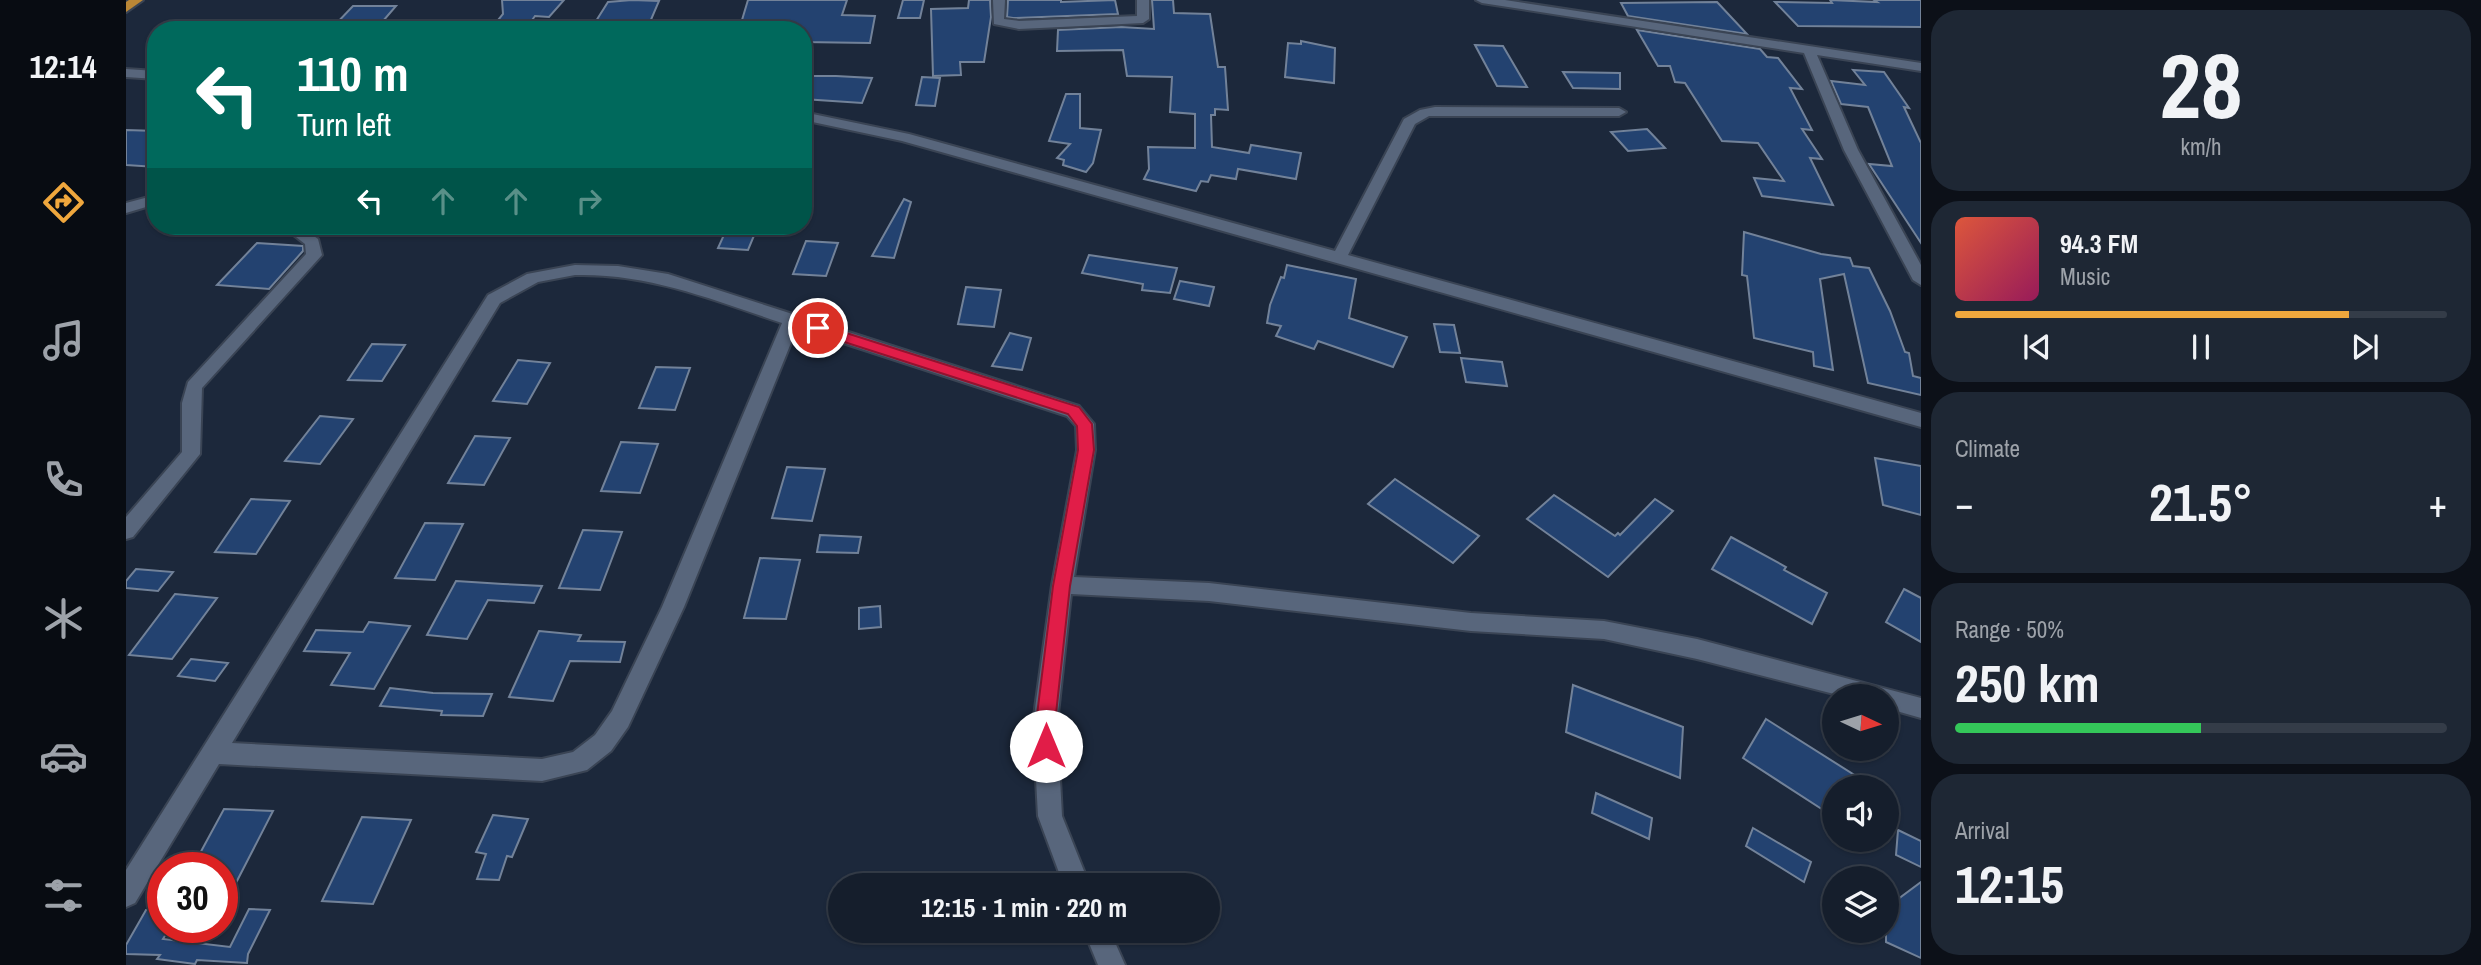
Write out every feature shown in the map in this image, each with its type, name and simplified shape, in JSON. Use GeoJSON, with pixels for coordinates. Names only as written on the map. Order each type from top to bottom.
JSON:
{"type":"FeatureCollection","features":[{"type":"Feature","properties":{"kind":"highway"},"geometry":{"type":"LineString","coordinates":[[126,8],[138,0]]}},
{"type":"Feature","properties":{"kind":"street"},"geometry":{"type":"LineString","coordinates":[[999,0],[998,21],[1019,25],[1143,19],[1143,0]]}},
{"type":"Feature","properties":{"kind":"street"},"geometry":{"type":"LineString","coordinates":[[1482,0],[1921,67]]}},
{"type":"Feature","properties":{"kind":"street"},"geometry":{"type":"LineString","coordinates":[[1603,2],[1612,19]]}},
{"type":"Feature","properties":{"kind":"street"},"geometry":{"type":"LineString","coordinates":[[1810,52],[1851,150],[1920,276]]}},
{"type":"Feature","properties":{"kind":"street"},"geometry":{"type":"LineString","coordinates":[[126,73],[147,74]]}},
{"type":"Feature","properties":{"kind":"street"},"geometry":{"type":"LineString","coordinates":[[1339,258],[1390,155],[1409,122],[1417,116],[1435,111],[1619,112]]}},
{"type":"Feature","properties":{"kind":"street"},"geometry":{"type":"LineString","coordinates":[[812,118],[904,137],[1921,420]]}},
{"type":"Feature","properties":{"kind":"street"},"geometry":{"type":"LineString","coordinates":[[126,208],[147,202]]}},
{"type":"Feature","properties":{"kind":"street"},"geometry":{"type":"LineString","coordinates":[[126,531],[191,454],[191,395],[194,386],[314,255],[313,242],[303,235]]}},
{"type":"Feature","properties":{"kind":"street"},"geometry":{"type":"LineString","coordinates":[[126,894],[494,299],[506,290],[545,273],[574,269],[619,269],[662,278],[1073,411],[1085,424],[1086,450],[1062,586],[1045,723],[1049,816],[1072,873]]}},
{"type":"Feature","properties":{"kind":"street"},"geometry":{"type":"LineString","coordinates":[[213,753],[542,770],[579,762],[603,743],[621,719],[673,607],[792,320]]}},
{"type":"Feature","properties":{"kind":"street"},"geometry":{"type":"LineString","coordinates":[[1062,586],[1209,592],[1471,622],[1604,630],[1697,649],[1833,684]]}},
{"type":"Feature","properties":{"kind":"street"},"geometry":{"type":"LineString","coordinates":[[1899,702],[1921,708]]}},
{"type":"Feature","properties":{"kind":"street"},"geometry":{"type":"LineString","coordinates":[[1102,943],[1112,965]]}},
{"type":"Feature","properties":{"kind":"building"},"geometry":{"type":"Polygon","coordinates":[[[502,0],[564,0],[549,17],[535,16],[531,21],[497,21],[503,14],[502,0]]]}},
{"type":"Feature","properties":{"kind":"building"},"geometry":{"type":"Polygon","coordinates":[[[748,0],[847,0],[842,15],[875,16],[870,43],[812,42],[812,21],[742,21],[748,0]]]}},
{"type":"Feature","properties":{"kind":"building"},"geometry":{"type":"Polygon","coordinates":[[[903,0],[924,0],[920,18],[898,18],[903,0]]]}},
{"type":"Feature","properties":{"kind":"building"},"geometry":{"type":"Polygon","coordinates":[[[969,0],[990,0],[991,17],[984,62],[960,62],[961,75],[933,76],[931,9],[968,8],[969,0]]]}},
{"type":"Feature","properties":{"kind":"building"},"geometry":{"type":"Polygon","coordinates":[[[1008,0],[1115,0],[1118,14],[1013,18],[1007,17],[1008,0]]]}},
{"type":"Feature","properties":{"kind":"building"},"geometry":{"type":"Polygon","coordinates":[[[1152,0],[1173,0],[1174,13],[1210,14],[1218,67],[1225,67],[1228,110],[1215,109],[1215,115],[1211,115],[1212,147],[1249,153],[1251,145],[1301,153],[1296,179],[1238,169],[1236,179],[1211,175],[1208,182],[1201,181],[1196,191],[1144,179],[1149,169],[1148,147],[1195,148],[1195,114],[1170,112],[1172,77],[1127,76],[1123,50],[1057,51],[1058,30],[1121,27],[1154,29],[1152,0]]]}},
{"type":"Feature","properties":{"kind":"building"},"geometry":{"type":"Polygon","coordinates":[[[1830,0],[1921,0],[1921,27],[1798,26],[1775,2],[1832,3],[1830,0]]]}},
{"type":"Feature","properties":{"kind":"building"},"geometry":{"type":"Polygon","coordinates":[[[659,1],[650,21],[596,21],[608,2],[659,1]]]}},
{"type":"Feature","properties":{"kind":"building"},"geometry":{"type":"Polygon","coordinates":[[[1717,2],[1747,34],[1628,16],[1621,3],[1717,2]]]}},
{"type":"Feature","properties":{"kind":"building"},"geometry":{"type":"Polygon","coordinates":[[[353,6],[396,6],[383,21],[339,21],[353,6]]]}},
{"type":"Feature","properties":{"kind":"building"},"geometry":{"type":"Polygon","coordinates":[[[1637,30],[1760,49],[1767,57],[1778,58],[1802,89],[1790,88],[1812,130],[1802,129],[1822,159],[1810,158],[1833,205],[1762,196],[1754,178],[1784,181],[1758,143],[1722,141],[1685,83],[1675,82],[1670,66],[1658,66],[1637,30]]]}},
{"type":"Feature","properties":{"kind":"building"},"geometry":{"type":"Polygon","coordinates":[[[1301,41],[1335,48],[1334,83],[1285,77],[1288,43],[1301,44],[1301,41]]]}},
{"type":"Feature","properties":{"kind":"building"},"geometry":{"type":"Polygon","coordinates":[[[1475,45],[1503,46],[1527,87],[1497,86],[1475,45]]]}},
{"type":"Feature","properties":{"kind":"building"},"geometry":{"type":"Polygon","coordinates":[[[1853,70],[1884,72],[1909,108],[1904,107],[1921,143],[1921,243],[1869,164],[1892,166],[1868,107],[1841,104],[1831,81],[1865,85],[1853,70]]]}},
{"type":"Feature","properties":{"kind":"building"},"geometry":{"type":"Polygon","coordinates":[[[1563,72],[1620,73],[1620,89],[1573,88],[1563,72]]]}},
{"type":"Feature","properties":{"kind":"building"},"geometry":{"type":"Polygon","coordinates":[[[812,76],[872,78],[862,103],[812,100],[812,76]]]}},
{"type":"Feature","properties":{"kind":"building"},"geometry":{"type":"Polygon","coordinates":[[[922,77],[940,78],[935,106],[916,105],[922,77]]]}},
{"type":"Feature","properties":{"kind":"building"},"geometry":{"type":"Polygon","coordinates":[[[1066,94],[1080,94],[1080,128],[1101,130],[1093,163],[1086,172],[1063,165],[1064,160],[1057,158],[1070,144],[1049,141],[1066,94]]]}},
{"type":"Feature","properties":{"kind":"building"},"geometry":{"type":"Polygon","coordinates":[[[1647,129],[1665,148],[1628,151],[1611,132],[1647,129]]]}},
{"type":"Feature","properties":{"kind":"building"},"geometry":{"type":"Polygon","coordinates":[[[126,130],[147,131],[147,166],[126,165],[126,130]]]}},
{"type":"Feature","properties":{"kind":"building"},"geometry":{"type":"Polygon","coordinates":[[[904,199],[911,202],[894,258],[872,256],[904,199]]]}},
{"type":"Feature","properties":{"kind":"building"},"geometry":{"type":"Polygon","coordinates":[[[1744,232],[1821,254],[1850,258],[1853,266],[1869,268],[1890,311],[1905,352],[1909,353],[1913,376],[1921,378],[1921,395],[1868,383],[1844,274],[1820,279],[1833,370],[1814,366],[1813,352],[1754,338],[1747,276],[1742,275],[1744,232]]]}},
{"type":"Feature","properties":{"kind":"building"},"geometry":{"type":"Polygon","coordinates":[[[724,235],[754,235],[748,250],[718,248],[724,235]]]}},
{"type":"Feature","properties":{"kind":"building"},"geometry":{"type":"Polygon","coordinates":[[[806,241],[838,243],[826,276],[793,274],[806,241]]]}},
{"type":"Feature","properties":{"kind":"building"},"geometry":{"type":"Polygon","coordinates":[[[257,243],[303,246],[303,251],[269,289],[217,285],[257,243]]]}},
{"type":"Feature","properties":{"kind":"building"},"geometry":{"type":"Polygon","coordinates":[[[1089,255],[1177,268],[1170,293],[1142,290],[1143,284],[1082,273],[1089,255]]]}},
{"type":"Feature","properties":{"kind":"building"},"geometry":{"type":"Polygon","coordinates":[[[1287,265],[1356,279],[1349,318],[1407,337],[1393,367],[1318,341],[1314,349],[1276,336],[1281,326],[1267,323],[1270,305],[1281,277],[1284,278],[1287,265]]]}},
{"type":"Feature","properties":{"kind":"building"},"geometry":{"type":"Polygon","coordinates":[[[1180,281],[1214,287],[1209,306],[1174,299],[1180,281]]]}},
{"type":"Feature","properties":{"kind":"building"},"geometry":{"type":"Polygon","coordinates":[[[966,287],[1001,290],[994,327],[958,324],[966,287]]]}},
{"type":"Feature","properties":{"kind":"building"},"geometry":{"type":"Polygon","coordinates":[[[1434,324],[1454,325],[1460,353],[1440,352],[1434,324]]]}},
{"type":"Feature","properties":{"kind":"building"},"geometry":{"type":"Polygon","coordinates":[[[1010,333],[1031,338],[1022,370],[992,366],[1010,333]]]}},
{"type":"Feature","properties":{"kind":"building"},"geometry":{"type":"Polygon","coordinates":[[[372,344],[405,345],[382,381],[348,380],[372,344]]]}},
{"type":"Feature","properties":{"kind":"building"},"geometry":{"type":"Polygon","coordinates":[[[1461,358],[1502,362],[1507,386],[1466,382],[1461,358]]]}},
{"type":"Feature","properties":{"kind":"building"},"geometry":{"type":"Polygon","coordinates":[[[518,360],[550,363],[527,404],[493,401],[518,360]]]}},
{"type":"Feature","properties":{"kind":"building"},"geometry":{"type":"Polygon","coordinates":[[[656,367],[690,368],[675,410],[639,408],[656,367]]]}},
{"type":"Feature","properties":{"kind":"building"},"geometry":{"type":"Polygon","coordinates":[[[320,416],[353,419],[320,464],[285,461],[320,416]]]}},
{"type":"Feature","properties":{"kind":"building"},"geometry":{"type":"Polygon","coordinates":[[[475,436],[510,438],[484,485],[448,483],[475,436]]]}},
{"type":"Feature","properties":{"kind":"building"},"geometry":{"type":"Polygon","coordinates":[[[621,442],[658,444],[640,493],[601,491],[621,442]]]}},
{"type":"Feature","properties":{"kind":"building"},"geometry":{"type":"Polygon","coordinates":[[[1875,458],[1921,466],[1921,515],[1883,505],[1875,458]]]}},
{"type":"Feature","properties":{"kind":"building"},"geometry":{"type":"Polygon","coordinates":[[[787,467],[825,469],[812,521],[772,518],[787,467]]]}},
{"type":"Feature","properties":{"kind":"building"},"geometry":{"type":"Polygon","coordinates":[[[1395,479],[1479,536],[1453,563],[1368,504],[1395,479]]]}},
{"type":"Feature","properties":{"kind":"building"},"geometry":{"type":"Polygon","coordinates":[[[1554,495],[1615,536],[1618,533],[1620,535],[1655,499],[1673,511],[1608,577],[1527,519],[1554,495]]]}},
{"type":"Feature","properties":{"kind":"building"},"geometry":{"type":"Polygon","coordinates":[[[251,499],[290,501],[256,554],[215,552],[251,499]]]}},
{"type":"Feature","properties":{"kind":"building"},"geometry":{"type":"Polygon","coordinates":[[[425,523],[463,524],[435,580],[395,578],[425,523]]]}},
{"type":"Feature","properties":{"kind":"building"},"geometry":{"type":"Polygon","coordinates":[[[583,530],[622,532],[600,590],[559,588],[583,530]]]}},
{"type":"Feature","properties":{"kind":"building"},"geometry":{"type":"Polygon","coordinates":[[[820,535],[861,537],[858,553],[817,552],[820,535]]]}},
{"type":"Feature","properties":{"kind":"building"},"geometry":{"type":"Polygon","coordinates":[[[1731,537],[1827,593],[1812,624],[1712,569],[1731,537]]]}},
{"type":"Feature","properties":{"kind":"building"},"geometry":{"type":"Polygon","coordinates":[[[760,558],[800,560],[786,619],[744,618],[760,558]]]}},
{"type":"Feature","properties":{"kind":"building"},"geometry":{"type":"Polygon","coordinates":[[[136,569],[173,572],[158,591],[126,588],[126,581],[136,569]]]}},
{"type":"Feature","properties":{"kind":"building"},"geometry":{"type":"Polygon","coordinates":[[[456,581],[542,586],[534,603],[488,600],[467,639],[427,635],[456,581]]]}},
{"type":"Feature","properties":{"kind":"building"},"geometry":{"type":"Polygon","coordinates":[[[1904,589],[1921,598],[1921,642],[1886,622],[1904,589]]]}},
{"type":"Feature","properties":{"kind":"building"},"geometry":{"type":"Polygon","coordinates":[[[175,594],[217,598],[172,659],[129,655],[175,594]]]}},
{"type":"Feature","properties":{"kind":"building"},"geometry":{"type":"Polygon","coordinates":[[[880,606],[881,627],[859,629],[859,608],[880,606]]]}},
{"type":"Feature","properties":{"kind":"building"},"geometry":{"type":"Polygon","coordinates":[[[369,622],[410,626],[374,689],[331,685],[350,653],[304,651],[316,630],[363,632],[369,622]]]}},
{"type":"Feature","properties":{"kind":"building"},"geometry":{"type":"Polygon","coordinates":[[[539,631],[581,635],[578,641],[625,642],[620,662],[570,661],[553,701],[509,697],[539,631]]]}},
{"type":"Feature","properties":{"kind":"building"},"geometry":{"type":"Polygon","coordinates":[[[191,659],[228,663],[215,681],[178,676],[191,659]]]}},
{"type":"Feature","properties":{"kind":"building"},"geometry":{"type":"Polygon","coordinates":[[[1573,685],[1683,727],[1680,778],[1566,732],[1573,685]]]}},
{"type":"Feature","properties":{"kind":"building"},"geometry":{"type":"Polygon","coordinates":[[[390,688],[433,693],[492,694],[483,716],[441,715],[442,711],[380,706],[390,688]]]}},
{"type":"Feature","properties":{"kind":"building"},"geometry":{"type":"Polygon","coordinates":[[[1766,719],[1822,754],[1822,761],[1832,761],[1854,775],[1822,775],[1822,809],[1743,758],[1766,719]]]}},
{"type":"Feature","properties":{"kind":"building"},"geometry":{"type":"Polygon","coordinates":[[[1596,793],[1652,818],[1649,839],[1592,813],[1596,793]]]}},
{"type":"Feature","properties":{"kind":"building"},"geometry":{"type":"Polygon","coordinates":[[[224,809],[273,811],[238,879],[238,852],[201,852],[224,809]]]}},
{"type":"Feature","properties":{"kind":"building"},"geometry":{"type":"Polygon","coordinates":[[[493,815],[528,819],[512,857],[507,856],[499,880],[477,879],[486,854],[476,852],[493,815]]]}},
{"type":"Feature","properties":{"kind":"building"},"geometry":{"type":"Polygon","coordinates":[[[362,817],[411,820],[373,904],[322,901],[362,817]]]}},
{"type":"Feature","properties":{"kind":"building"},"geometry":{"type":"Polygon","coordinates":[[[1753,828],[1811,862],[1804,882],[1746,846],[1753,828]]]}},
{"type":"Feature","properties":{"kind":"building"},"geometry":{"type":"Polygon","coordinates":[[[1899,830],[1921,841],[1921,867],[1896,855],[1899,852],[1899,830]]]}},
{"type":"Feature","properties":{"kind":"building"},"geometry":{"type":"Polygon","coordinates":[[[1921,882],[1921,958],[1888,943],[1899,943],[1899,898],[1921,882]]]}},
{"type":"Feature","properties":{"kind":"building"},"geometry":{"type":"Polygon","coordinates":[[[249,909],[270,910],[248,954],[247,963],[197,960],[195,964],[157,959],[160,955],[126,954],[126,945],[146,910],[147,943],[196,943],[230,947],[232,943],[238,943],[238,931],[249,909]]]}},
{"type":"Feature","properties":{"kind":"route"},"geometry":{"type":"LineString","coordinates":[[818,328],[1073,411],[1085,424],[1086,450],[1062,586],[1045,723],[1046,746]]}}]}
